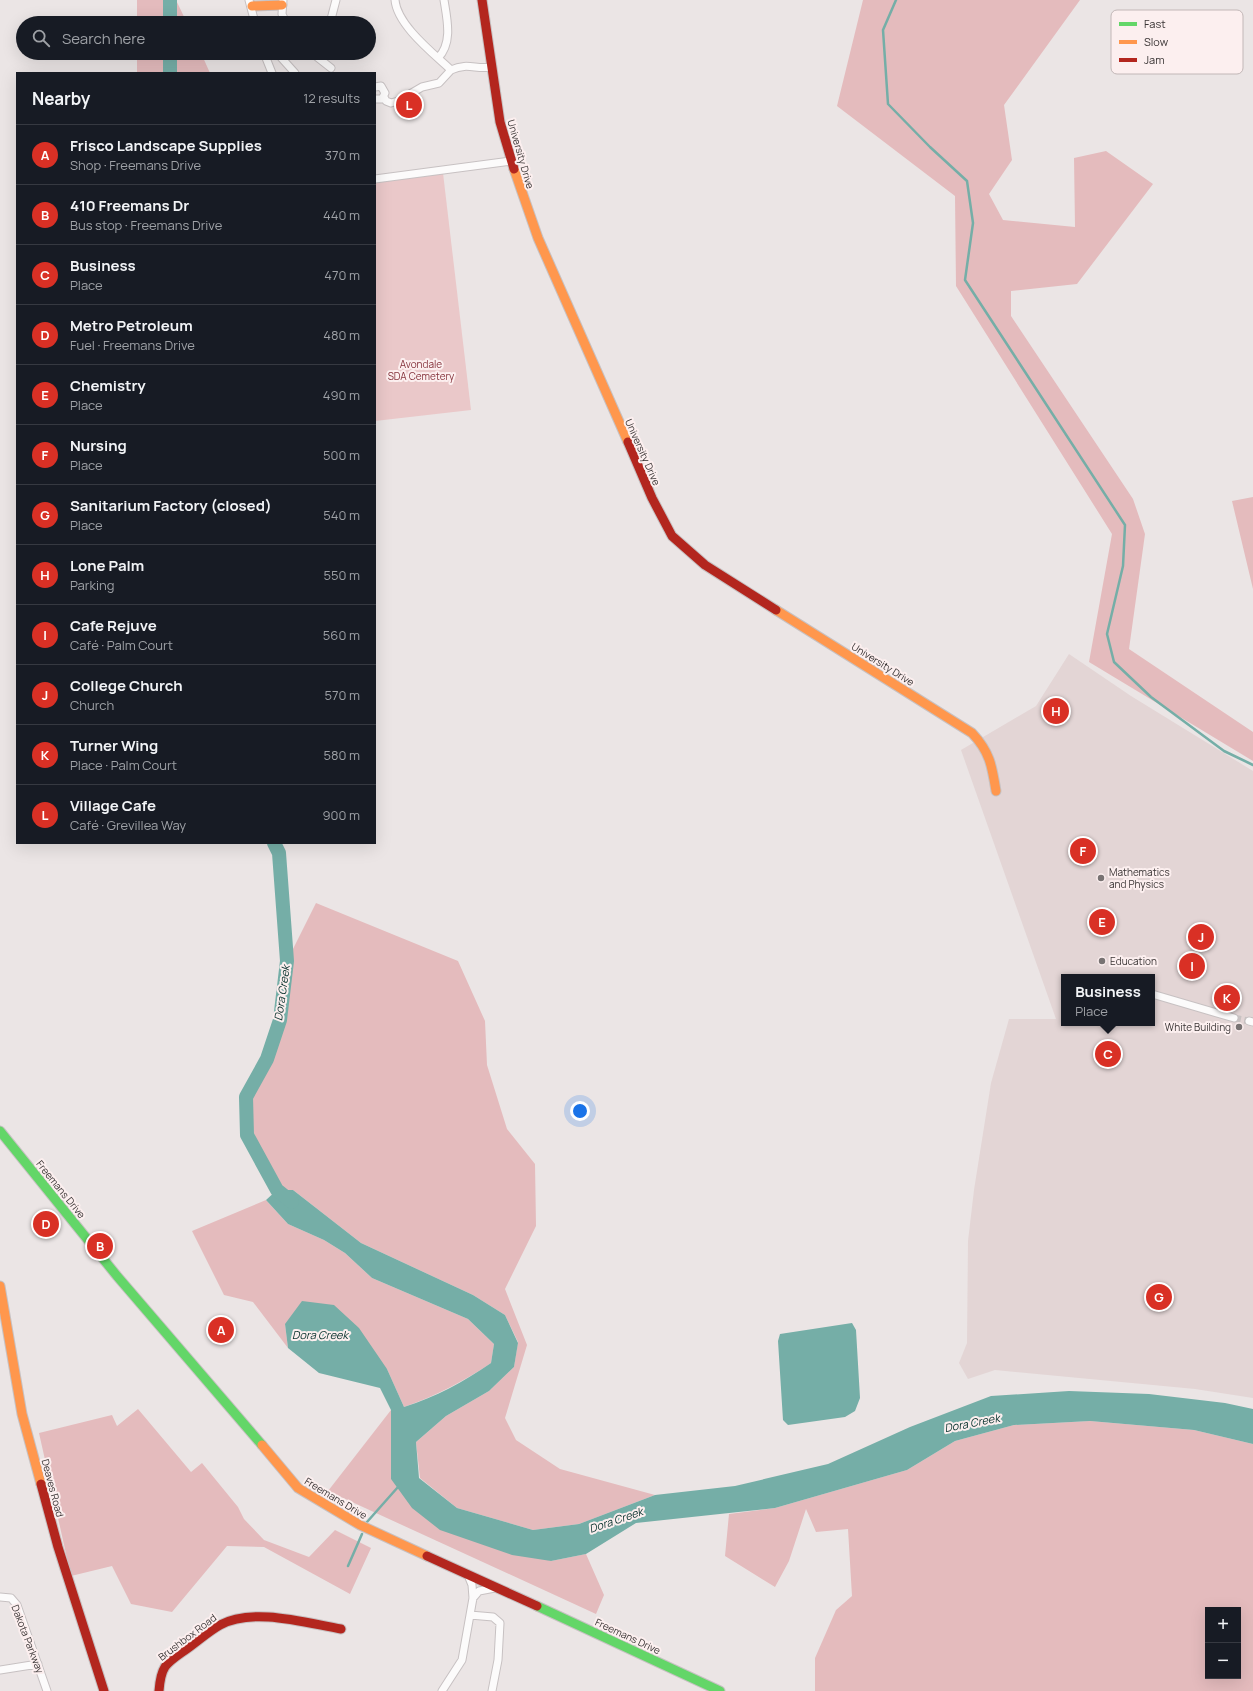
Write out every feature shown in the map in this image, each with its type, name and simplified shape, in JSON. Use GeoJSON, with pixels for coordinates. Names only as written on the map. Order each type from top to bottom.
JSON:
{"type":"FeatureCollection","features":[{"type":"Feature","properties":{"kind":"street"},"geometry":{"type":"LineString","coordinates":[[332,16],[336,0]]}},
{"type":"Feature","properties":{"kind":"street"},"geometry":{"type":"LineString","coordinates":[[395,0],[396,8],[405,24],[451,70]]}},
{"type":"Feature","properties":{"kind":"street"},"geometry":{"type":"LineString","coordinates":[[438,58],[443,52],[448,36],[444,0]]}},
{"type":"Feature","properties":{"kind":"street","name":"University Drive"},"geometry":{"type":"LineString","coordinates":[[482,0],[500,122],[522,196],[541,245],[617,420],[652,498],[672,536],[705,565],[972,733],[982,745],[992,763],[996,791]]}},
{"type":"Feature","properties":{"kind":"street"},"geometry":{"type":"LineString","coordinates":[[253,16],[250,3],[282,2],[283,16]]}},
{"type":"Feature","properties":{"kind":"street"},"geometry":{"type":"LineString","coordinates":[[267,60],[272,72]]}},
{"type":"Feature","properties":{"kind":"street"},"geometry":{"type":"LineString","coordinates":[[283,60],[294,72]]}},
{"type":"Feature","properties":{"kind":"street"},"geometry":{"type":"LineString","coordinates":[[322,60],[331,68]]}},
{"type":"Feature","properties":{"kind":"street"},"geometry":{"type":"LineString","coordinates":[[376,87],[379,86],[383,88],[386,101],[391,103],[398,101],[422,87],[439,84],[451,70],[465,65],[483,69],[491,67]]}},
{"type":"Feature","properties":{"kind":"street"},"geometry":{"type":"LineString","coordinates":[[376,99],[379,100],[384,97]]}},
{"type":"Feature","properties":{"kind":"street"},"geometry":{"type":"LineString","coordinates":[[376,180],[511,161]]}},
{"type":"Feature","properties":{"kind":"street"},"geometry":{"type":"LineString","coordinates":[[1155,995],[1234,1018]]}},
{"type":"Feature","properties":{"kind":"street","name":"Freemans Drive"},"geometry":{"type":"LineString","coordinates":[[0,1132],[118,1276],[298,1488],[360,1525],[720,1691]]}},
{"type":"Feature","properties":{"kind":"street","name":"Deaves Road"},"geometry":{"type":"LineString","coordinates":[[0,1286],[2,1317],[22,1414],[58,1547],[104,1691]]}},
{"type":"Feature","properties":{"kind":"street"},"geometry":{"type":"LineString","coordinates":[[442,1691],[462,1660],[473,1598],[472,1585],[468,1575]]}},
{"type":"Feature","properties":{"kind":"street"},"geometry":{"type":"LineString","coordinates":[[473,1598],[479,1591],[496,1588]]}},
{"type":"Feature","properties":{"kind":"street","name":"Dakota Parkway"},"geometry":{"type":"LineString","coordinates":[[0,1597],[11,1598],[17,1605],[47,1691]]}},
{"type":"Feature","properties":{"kind":"street"},"geometry":{"type":"LineString","coordinates":[[470,1615],[493,1617],[500,1623],[498,1660],[492,1691]]}},
{"type":"Feature","properties":{"kind":"street","name":"Brushbox Road"},"geometry":{"type":"LineString","coordinates":[[160,1691],[160,1676],[165,1665],[229,1620],[259,1617],[341,1629]]}},
{"type":"Feature","properties":{"kind":"street"},"geometry":{"type":"LineString","coordinates":[[0,1670],[38,1664]]}},
{"type":"Feature","properties":{"kind":"shaded area"},"geometry":{"type":"Polygon","coordinates":[[[137,0],[176,0],[184,16],[137,16],[137,0]]]}},
{"type":"Feature","properties":{"kind":"shaded area"},"geometry":{"type":"Polygon","coordinates":[[[863,0],[1080,0],[1004,105],[1012,160],[989,194],[1003,220],[1075,227],[1074,158],[1106,151],[1153,184],[1077,284],[1011,291],[1011,316],[1133,499],[1145,534],[1129,649],[1253,732],[1253,761],[1089,662],[1112,534],[956,286],[955,196],[837,106],[863,0]]]}},
{"type":"Feature","properties":{"kind":"shaded area"},"geometry":{"type":"Polygon","coordinates":[[[137,60],[204,60],[210,72],[137,72],[137,60]]]}},
{"type":"Feature","properties":{"kind":"shaded area"},"geometry":{"type":"Polygon","coordinates":[[[1253,497],[1253,589],[1232,501],[1253,497]]]}},
{"type":"Feature","properties":{"kind":"shaded area"},"geometry":{"type":"Polygon","coordinates":[[[1069,654],[1131,696],[1253,771],[1253,1398],[1195,1389],[995,1370],[968,1379],[959,1363],[967,1343],[968,1241],[974,1190],[991,1083],[1009,1019],[1056,1019],[961,750],[1036,706],[1069,654]]]}},
{"type":"Feature","properties":{"kind":"shaded area"},"geometry":{"type":"Polygon","coordinates":[[[316,903],[458,961],[485,1021],[487,1065],[507,1129],[535,1164],[536,1226],[505,1289],[527,1345],[505,1418],[516,1440],[560,1469],[655,1495],[579,1524],[533,1530],[457,1508],[420,1478],[416,1442],[446,1416],[489,1391],[514,1367],[518,1342],[505,1315],[473,1295],[361,1243],[293,1190],[277,1190],[247,1135],[246,1097],[267,1059],[280,1020],[287,961],[316,903]]]}},
{"type":"Feature","properties":{"kind":"shaded area"},"geometry":{"type":"Polygon","coordinates":[[[266,1200],[288,1224],[324,1240],[345,1253],[372,1278],[468,1319],[494,1344],[491,1363],[449,1388],[404,1407],[387,1369],[285,1324],[288,1348],[253,1302],[224,1295],[192,1231],[266,1200]]]}},
{"type":"Feature","properties":{"kind":"shaded area"},"geometry":{"type":"Polygon","coordinates":[[[138,1409],[191,1472],[202,1463],[238,1507],[244,1519],[264,1540],[309,1557],[335,1530],[371,1548],[350,1594],[264,1547],[227,1546],[172,1612],[131,1604],[112,1566],[71,1576],[39,1433],[112,1415],[117,1426],[138,1409]]]}},
{"type":"Feature","properties":{"kind":"shaded area"},"geometry":{"type":"Polygon","coordinates":[[[391,1410],[391,1479],[551,1561],[586,1554],[604,1595],[596,1614],[328,1491],[391,1410]]]}},
{"type":"Feature","properties":{"kind":"shaded area"},"geometry":{"type":"Polygon","coordinates":[[[1090,1421],[1194,1430],[1253,1444],[1253,1691],[815,1691],[815,1658],[836,1610],[852,1596],[848,1529],[816,1532],[806,1509],[789,1561],[775,1587],[725,1556],[729,1514],[775,1508],[907,1470],[955,1441],[1014,1425],[1090,1421]]]}},
{"type":"Feature","properties":{"kind":"green space","name":"Avondale SDA Cemetery"},"geometry":{"type":"Polygon","coordinates":[[[443,173],[471,410],[376,421],[376,182],[443,173]]]}},
{"type":"Feature","properties":{"kind":"water","name":"Dora Creek"},"geometry":{"type":"Polygon","coordinates":[[[277,1190],[293,1190],[361,1243],[473,1295],[505,1315],[518,1343],[514,1367],[489,1391],[446,1416],[416,1442],[419,1478],[457,1508],[533,1530],[579,1524],[655,1495],[735,1486],[828,1464],[910,1427],[991,1396],[1069,1391],[1149,1394],[1225,1403],[1253,1409],[1253,1444],[1194,1430],[1090,1421],[1014,1425],[955,1441],[907,1470],[775,1508],[636,1523],[586,1554],[551,1561],[512,1555],[440,1530],[412,1508],[391,1479],[391,1410],[380,1388],[319,1373],[288,1348],[285,1324],[302,1301],[334,1305],[359,1328],[387,1369],[404,1407],[427,1399],[449,1388],[491,1363],[494,1344],[468,1319],[372,1278],[345,1253],[324,1240],[288,1224],[266,1200],[277,1190]]]}},
{"type":"Feature","properties":{"kind":"water"},"geometry":{"type":"Polygon","coordinates":[[[852,1323],[856,1330],[860,1398],[855,1411],[845,1417],[788,1425],[783,1420],[778,1341],[780,1334],[852,1323]]]}},
{"type":"Feature","properties":{"kind":"waterway","name":"Dora Creek"},"geometry":{"type":"LineString","coordinates":[[170,0],[170,16]]}},
{"type":"Feature","properties":{"kind":"waterway"},"geometry":{"type":"LineString","coordinates":[[896,0],[883,30],[888,104],[930,147],[967,181],[973,223],[965,280],[1125,525],[1123,566],[1107,634],[1114,662],[1151,697],[1224,751],[1253,765]]}},
{"type":"Feature","properties":{"kind":"waterway","name":"Dora Creek"},"geometry":{"type":"LineString","coordinates":[[170,60],[170,72]]}},
{"type":"Feature","properties":{"kind":"waterway","name":"Dora Creek"},"geometry":{"type":"LineString","coordinates":[[274,844],[279,853],[287,961],[280,1020],[267,1059],[246,1097],[247,1135],[277,1190],[292,1202]]}},
{"type":"Feature","properties":{"kind":"waterway"},"geometry":{"type":"LineString","coordinates":[[367,1522],[398,1487]]}},
{"type":"Feature","properties":{"kind":"waterway"},"geometry":{"type":"LineString","coordinates":[[348,1566],[362,1534]]}},
{"type":"Feature","properties":{"kind":"tunnel"},"geometry":{"type":"LineString","coordinates":[[1234,1018],[1249,1021]]}},
{"type":"Feature","properties":{"kind":"traffic: fast"},"geometry":{"type":"LineString","coordinates":[[0,1131],[117,1276],[262,1445]]}},
{"type":"Feature","properties":{"kind":"traffic: fast"},"geometry":{"type":"LineString","coordinates":[[537,1606],[720,1691]]}},
{"type":"Feature","properties":{"kind":"traffic: slow"},"geometry":{"type":"LineString","coordinates":[[252,6],[282,5]]}},
{"type":"Feature","properties":{"kind":"traffic: slow"},"geometry":{"type":"LineString","coordinates":[[514,169],[538,238],[628,442]]}},
{"type":"Feature","properties":{"kind":"traffic: slow"},"geometry":{"type":"LineString","coordinates":[[776,610],[972,733],[983,747],[989,760],[996,791]]}},
{"type":"Feature","properties":{"kind":"traffic: slow"},"geometry":{"type":"LineString","coordinates":[[0,1286],[22,1414],[41,1484]]}},
{"type":"Feature","properties":{"kind":"traffic: slow"},"geometry":{"type":"LineString","coordinates":[[262,1445],[298,1488],[360,1525],[427,1556]]}},
{"type":"Feature","properties":{"kind":"traffic: jam"},"geometry":{"type":"LineString","coordinates":[[482,0],[500,122],[514,169]]}},
{"type":"Feature","properties":{"kind":"traffic: jam"},"geometry":{"type":"LineString","coordinates":[[628,442],[652,498],[672,536],[705,565],[776,610]]}},
{"type":"Feature","properties":{"kind":"traffic: jam"},"geometry":{"type":"LineString","coordinates":[[41,1484],[58,1547],[104,1691]]}},
{"type":"Feature","properties":{"kind":"traffic: jam"},"geometry":{"type":"LineString","coordinates":[[427,1556],[537,1606]]}},
{"type":"Feature","properties":{"kind":"traffic: jam"},"geometry":{"type":"LineString","coordinates":[[159,1691],[161,1675],[166,1665],[170,1661],[216,1627],[233,1620],[248,1617],[280,1618],[341,1629]]}},
{"type":"Feature","properties":{"kind":"place","name":"Village Cafe"},"geometry":{"type":"Point","coordinates":[409,105]}},
{"type":"Feature","properties":{"kind":"place","name":"Lone Palm"},"geometry":{"type":"Point","coordinates":[1056,711]}},
{"type":"Feature","properties":{"kind":"place","name":"Nursing"},"geometry":{"type":"Point","coordinates":[1083,851]}},
{"type":"Feature","properties":{"kind":"place","name":"Mathematics and Physics"},"geometry":{"type":"Point","coordinates":[1101,878]}},
{"type":"Feature","properties":{"kind":"place","name":"Chemistry"},"geometry":{"type":"Point","coordinates":[1102,922]}},
{"type":"Feature","properties":{"kind":"place","name":"College Church"},"geometry":{"type":"Point","coordinates":[1201,937]}},
{"type":"Feature","properties":{"kind":"place","name":"Education"},"geometry":{"type":"Point","coordinates":[1102,961]}},
{"type":"Feature","properties":{"kind":"place","name":"Cafe Rejuve"},"geometry":{"type":"Point","coordinates":[1192,966]}},
{"type":"Feature","properties":{"kind":"place","name":"Turner Wing"},"geometry":{"type":"Point","coordinates":[1227,998]}},
{"type":"Feature","properties":{"kind":"place","name":"White Building"},"geometry":{"type":"Point","coordinates":[1239,1027]}},
{"type":"Feature","properties":{"kind":"place","name":"Business"},"geometry":{"type":"Point","coordinates":[1108,1054]}},
{"type":"Feature","properties":{"kind":"place","name":"Metro Petroleum"},"geometry":{"type":"Point","coordinates":[46,1224]}},
{"type":"Feature","properties":{"kind":"place","name":"410 Freemans Dr"},"geometry":{"type":"Point","coordinates":[100,1246]}},
{"type":"Feature","properties":{"kind":"place","name":"Sanitarium Factory (closed)"},"geometry":{"type":"Point","coordinates":[1159,1297]}},
{"type":"Feature","properties":{"kind":"place","name":"Frisco Landscape Supplies"},"geometry":{"type":"Point","coordinates":[221,1330]}}]}
